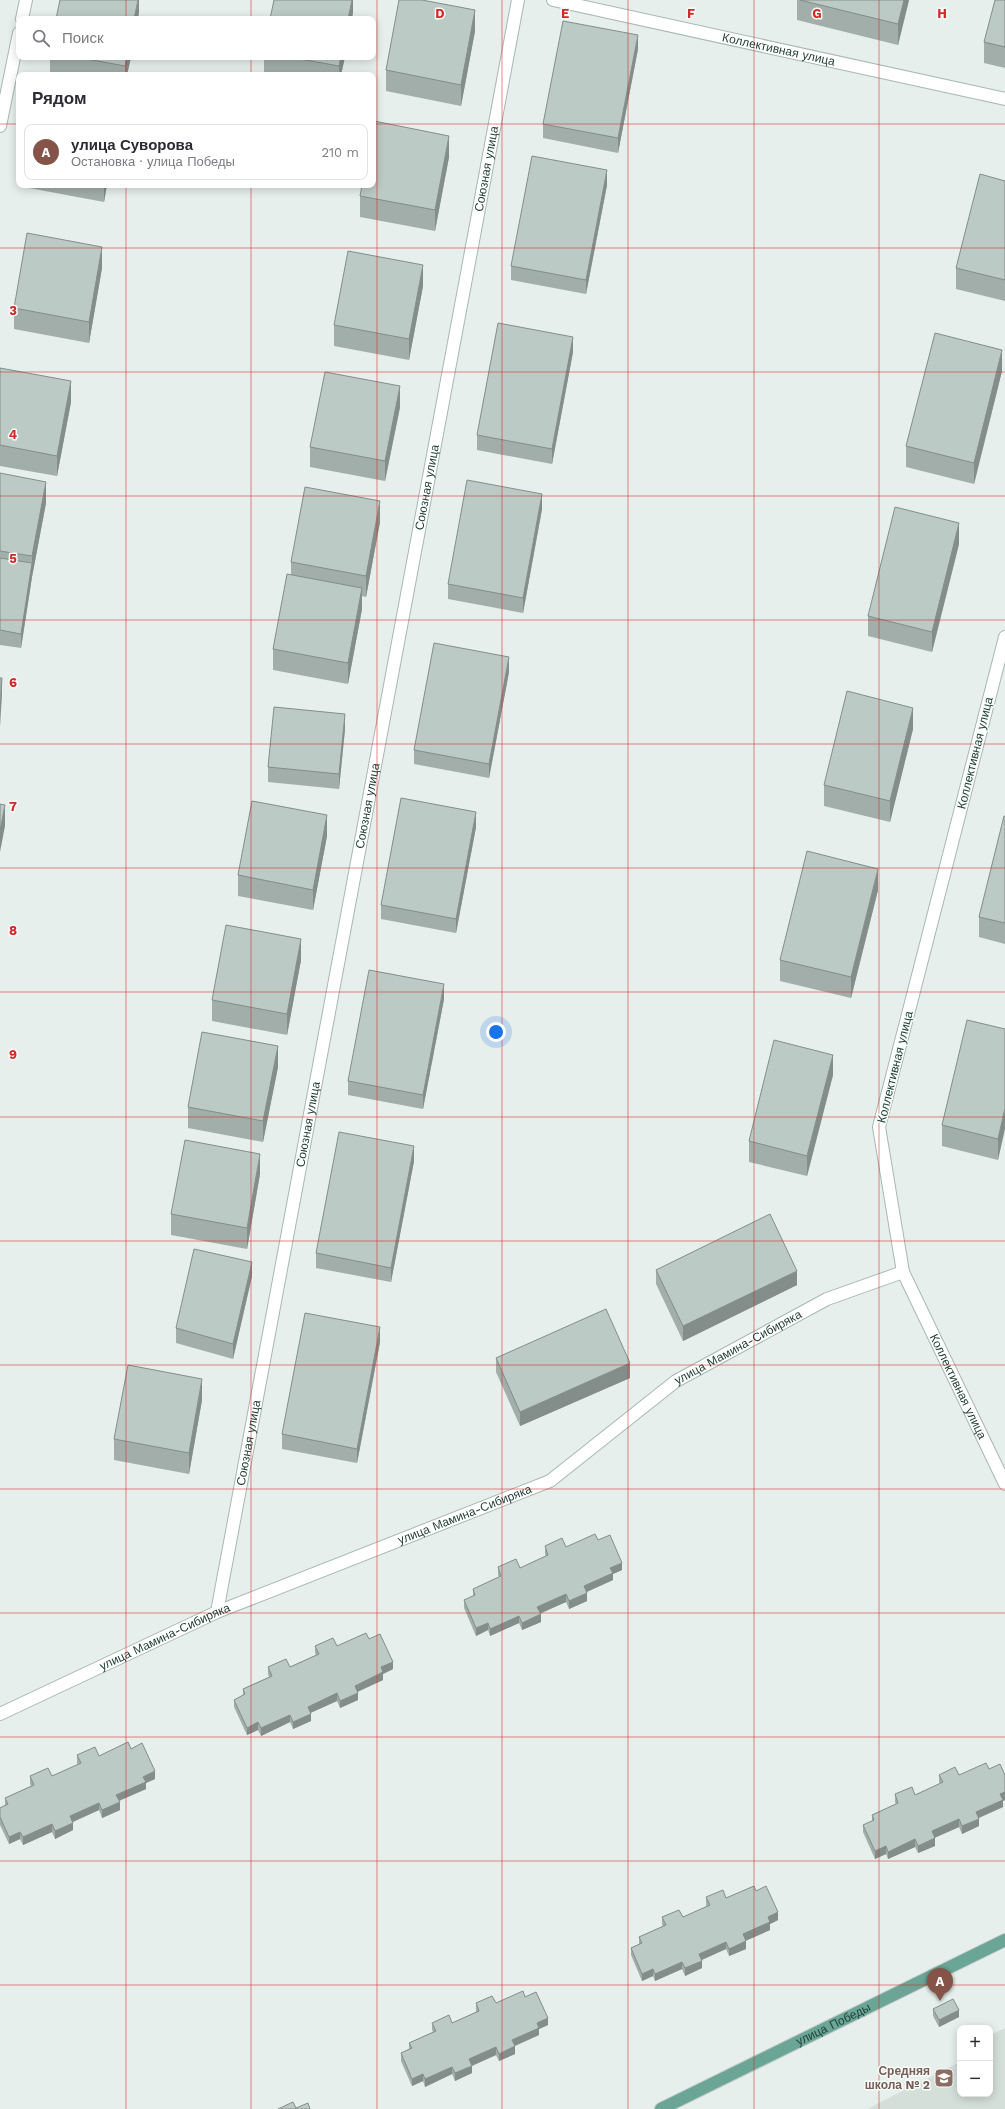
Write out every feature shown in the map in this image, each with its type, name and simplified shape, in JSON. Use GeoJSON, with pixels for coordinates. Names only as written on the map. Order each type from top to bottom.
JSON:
{"type":"FeatureCollection","features":[{"type":"Feature","properties":{"kind":"main road","name":"улица Победы"},"geometry":{"type":"LineString","coordinates":[[661,2109],[1005,1940]]}},
{"type":"Feature","properties":{"kind":"street"},"geometry":{"type":"LineString","coordinates":[[23,16],[26,0]]}},
{"type":"Feature","properties":{"kind":"street","name":"Союзная улица"},"geometry":{"type":"LineString","coordinates":[[217,1612],[518,0]]}},
{"type":"Feature","properties":{"kind":"street","name":"Коллективная улица"},"geometry":{"type":"LineString","coordinates":[[552,0],[1005,99]]}},
{"type":"Feature","properties":{"kind":"street"},"geometry":{"type":"LineString","coordinates":[[0,126],[16,48]]}},
{"type":"Feature","properties":{"kind":"street","name":"Коллективная улица"},"geometry":{"type":"LineString","coordinates":[[1005,637],[879,1127],[903,1272],[1005,1484]]}},
{"type":"Feature","properties":{"kind":"street","name":"улица Мамина-Сибиряка"},"geometry":{"type":"LineString","coordinates":[[0,1714],[217,1612],[550,1481],[676,1381],[827,1299],[903,1272]]}},
{"type":"Feature","properties":{"kind":"shaded area","name":"Средняя школа № 2"},"geometry":{"type":"Polygon","coordinates":[[[1005,2028],[1005,2109],[867,2109],[957,2064],[957,2097],[993,2097],[993,2034],[1005,2028]]]}},
{"type":"Feature","properties":{"kind":"building"},"geometry":{"type":"Polygon","coordinates":[[[60,0],[138,0],[135,16],[57,16],[60,0]]]}},
{"type":"Feature","properties":{"kind":"building"},"geometry":{"type":"Polygon","coordinates":[[[274,0],[352,0],[349,16],[271,16],[274,0]]]}},
{"type":"Feature","properties":{"kind":"building"},"geometry":{"type":"Polygon","coordinates":[[[399,0],[422,0],[475,10],[461,85],[386,70],[399,0]]]}},
{"type":"Feature","properties":{"kind":"building"},"geometry":{"type":"Polygon","coordinates":[[[800,0],[904,0],[898,24],[800,0]]]}},
{"type":"Feature","properties":{"kind":"building"},"geometry":{"type":"Polygon","coordinates":[[[995,0],[1005,0],[1005,47],[984,42],[995,0]]]}},
{"type":"Feature","properties":{"kind":"building"},"geometry":{"type":"Polygon","coordinates":[[[563,21],[638,35],[618,138],[543,124],[563,21]]]}},
{"type":"Feature","properties":{"kind":"building"},"geometry":{"type":"Polygon","coordinates":[[[92,60],[126,60],[125,66],[92,60]]]}},
{"type":"Feature","properties":{"kind":"building"},"geometry":{"type":"Polygon","coordinates":[[[306,60],[340,60],[339,66],[306,60]]]}},
{"type":"Feature","properties":{"kind":"building"},"geometry":{"type":"Polygon","coordinates":[[[376,121],[449,136],[435,210],[360,196],[361,188],[376,188],[376,121]]]}},
{"type":"Feature","properties":{"kind":"building"},"geometry":{"type":"Polygon","coordinates":[[[532,156],[607,170],[586,280],[511,266],[532,156]]]}},
{"type":"Feature","properties":{"kind":"building"},"geometry":{"type":"Polygon","coordinates":[[[980,174],[1005,181],[1005,280],[956,268],[980,174]]]}},
{"type":"Feature","properties":{"kind":"building"},"geometry":{"type":"Polygon","coordinates":[[[27,233],[102,247],[89,322],[14,308],[27,233]]]}},
{"type":"Feature","properties":{"kind":"building"},"geometry":{"type":"Polygon","coordinates":[[[348,251],[423,265],[409,339],[334,325],[348,251]]]}},
{"type":"Feature","properties":{"kind":"building"},"geometry":{"type":"Polygon","coordinates":[[[498,323],[573,337],[552,449],[477,435],[498,323]]]}},
{"type":"Feature","properties":{"kind":"building"},"geometry":{"type":"Polygon","coordinates":[[[935,333],[1002,350],[974,463],[906,446],[935,333]]]}},
{"type":"Feature","properties":{"kind":"building"},"geometry":{"type":"Polygon","coordinates":[[[0,368],[71,381],[57,456],[0,445],[0,368]]]}},
{"type":"Feature","properties":{"kind":"building"},"geometry":{"type":"Polygon","coordinates":[[[325,372],[400,386],[385,461],[310,447],[325,372]]]}},
{"type":"Feature","properties":{"kind":"building"},"geometry":{"type":"Polygon","coordinates":[[[0,473],[46,482],[32,556],[0,551],[0,473]]]}},
{"type":"Feature","properties":{"kind":"building"},"geometry":{"type":"Polygon","coordinates":[[[467,480],[542,494],[523,598],[448,584],[467,480]]]}},
{"type":"Feature","properties":{"kind":"building"},"geometry":{"type":"Polygon","coordinates":[[[305,487],[380,501],[366,576],[291,562],[305,487]]]}},
{"type":"Feature","properties":{"kind":"building"},"geometry":{"type":"Polygon","coordinates":[[[895,507],[959,523],[932,632],[868,616],[895,507]]]}},
{"type":"Feature","properties":{"kind":"building"},"geometry":{"type":"Polygon","coordinates":[[[0,558],[32,563],[21,634],[0,630],[0,558]]]}},
{"type":"Feature","properties":{"kind":"building"},"geometry":{"type":"Polygon","coordinates":[[[287,574],[362,588],[348,663],[273,649],[287,574]]]}},
{"type":"Feature","properties":{"kind":"building"},"geometry":{"type":"Polygon","coordinates":[[[434,643],[509,657],[489,764],[414,750],[434,643]]]}},
{"type":"Feature","properties":{"kind":"building"},"geometry":{"type":"Polygon","coordinates":[[[0,678],[2,678],[0,712],[0,678]]]}},
{"type":"Feature","properties":{"kind":"building"},"geometry":{"type":"Polygon","coordinates":[[[847,691],[913,708],[890,801],[824,785],[847,691]]]}},
{"type":"Feature","properties":{"kind":"building"},"geometry":{"type":"Polygon","coordinates":[[[274,707],[345,714],[339,774],[268,767],[274,707]]]}},
{"type":"Feature","properties":{"kind":"building"},"geometry":{"type":"Polygon","coordinates":[[[401,798],[476,812],[456,919],[381,905],[401,798]]]}},
{"type":"Feature","properties":{"kind":"building"},"geometry":{"type":"Polygon","coordinates":[[[252,801],[327,815],[313,890],[238,875],[252,801]]]}},
{"type":"Feature","properties":{"kind":"building"},"geometry":{"type":"Polygon","coordinates":[[[0,804],[5,805],[0,831],[0,804]]]}},
{"type":"Feature","properties":{"kind":"building"},"geometry":{"type":"Polygon","coordinates":[[[1005,816],[1005,923],[979,917],[1005,816]]]}},
{"type":"Feature","properties":{"kind":"building"},"geometry":{"type":"Polygon","coordinates":[[[807,851],[878,869],[851,977],[780,960],[807,851]]]}},
{"type":"Feature","properties":{"kind":"building"},"geometry":{"type":"Polygon","coordinates":[[[226,925],[301,939],[287,1014],[212,1000],[226,925]]]}},
{"type":"Feature","properties":{"kind":"building"},"geometry":{"type":"Polygon","coordinates":[[[369,970],[444,984],[423,1095],[348,1081],[369,970]]]}},
{"type":"Feature","properties":{"kind":"building"},"geometry":{"type":"Polygon","coordinates":[[[967,1020],[1005,1029],[1005,1108],[998,1139],[942,1125],[967,1020]]]}},
{"type":"Feature","properties":{"kind":"building"},"geometry":{"type":"Polygon","coordinates":[[[202,1032],[278,1046],[263,1121],[188,1107],[202,1032]]]}},
{"type":"Feature","properties":{"kind":"building"},"geometry":{"type":"Polygon","coordinates":[[[774,1040],[833,1055],[807,1156],[749,1141],[774,1040]]]}},
{"type":"Feature","properties":{"kind":"building"},"geometry":{"type":"Polygon","coordinates":[[[339,1132],[414,1146],[391,1268],[316,1253],[339,1132]]]}},
{"type":"Feature","properties":{"kind":"building"},"geometry":{"type":"Polygon","coordinates":[[[185,1140],[260,1154],[247,1228],[171,1214],[185,1140]]]}},
{"type":"Feature","properties":{"kind":"building"},"geometry":{"type":"Polygon","coordinates":[[[770,1214],[797,1271],[683,1326],[656,1270],[770,1214]]]}},
{"type":"Feature","properties":{"kind":"building"},"geometry":{"type":"Polygon","coordinates":[[[194,1249],[252,1262],[233,1344],[176,1328],[194,1249]]]}},
{"type":"Feature","properties":{"kind":"building"},"geometry":{"type":"Polygon","coordinates":[[[606,1309],[630,1363],[520,1412],[496,1358],[606,1309]]]}},
{"type":"Feature","properties":{"kind":"building"},"geometry":{"type":"Polygon","coordinates":[[[305,1313],[380,1327],[357,1449],[282,1434],[305,1313]]]}},
{"type":"Feature","properties":{"kind":"building"},"geometry":{"type":"Polygon","coordinates":[[[128,1365],[202,1379],[189,1453],[114,1439],[128,1365]]]}},
{"type":"Feature","properties":{"kind":"building"},"geometry":{"type":"Polygon","coordinates":[[[595,1534],[598,1540],[610,1535],[622,1563],[610,1568],[613,1573],[584,1586],[587,1593],[569,1601],[566,1594],[537,1607],[541,1614],[522,1623],[519,1616],[490,1629],[488,1623],[476,1628],[464,1600],[475,1595],[473,1589],[501,1576],[498,1567],[516,1559],[520,1568],[548,1555],[545,1546],[562,1538],[566,1547],[595,1534]]]}},
{"type":"Feature","properties":{"kind":"building"},"geometry":{"type":"Polygon","coordinates":[[[366,1633],[369,1639],[380,1634],[393,1662],[381,1667],[383,1672],[355,1686],[358,1693],[340,1701],[337,1693],[308,1707],[311,1714],[293,1722],[290,1715],[261,1728],[258,1722],[247,1728],[234,1700],[245,1694],[243,1689],[272,1676],[268,1667],[286,1659],[290,1667],[319,1654],[315,1646],[333,1638],[337,1646],[366,1633]]]}},
{"type":"Feature","properties":{"kind":"building"},"geometry":{"type":"Polygon","coordinates":[[[128,1742],[131,1749],[142,1743],[155,1771],[143,1777],[146,1782],[116,1795],[120,1802],[102,1810],[99,1803],[70,1816],[73,1823],[55,1831],[52,1824],[23,1837],[20,1832],[9,1837],[0,1817],[0,1808],[8,1804],[5,1798],[34,1785],[30,1776],[48,1768],[52,1776],[81,1763],[77,1755],[95,1747],[99,1756],[128,1742]]]}},
{"type":"Feature","properties":{"kind":"building"},"geometry":{"type":"Polygon","coordinates":[[[986,1763],[989,1769],[1000,1764],[1005,1775],[1005,1792],[1000,1794],[1003,1800],[976,1812],[979,1819],[962,1826],[959,1819],[932,1831],[935,1838],[918,1846],[915,1839],[888,1852],[886,1846],[875,1851],[863,1825],[874,1820],[872,1815],[898,1803],[895,1794],[912,1787],[915,1795],[943,1782],[939,1775],[955,1767],[959,1775],[986,1763]]]}},
{"type":"Feature","properties":{"kind":"building"},"geometry":{"type":"Polygon","coordinates":[[[754,1886],[756,1891],[766,1886],[778,1912],[768,1917],[770,1922],[743,1934],[746,1941],[729,1949],[726,1942],[699,1954],[702,1961],[685,1968],[682,1962],[655,1974],[653,1969],[642,1974],[631,1948],[642,1943],[639,1937],[666,1925],[662,1917],[679,1910],[683,1917],[710,1905],[706,1897],[723,1890],[726,1898],[754,1886]]]}},
{"type":"Feature","properties":{"kind":"building"},"geometry":{"type":"Polygon","coordinates":[[[523,1991],[525,1997],[536,1992],[548,2018],[537,2023],[539,2028],[512,2040],[515,2046],[499,2054],[496,2047],[469,2059],[472,2066],[455,2073],[452,2067],[425,2079],[423,2074],[412,2079],[401,2053],[412,2048],[409,2043],[436,2031],[432,2023],[449,2015],[452,2023],[479,2011],[476,2003],[492,1996],[496,2003],[523,1991]]]}},
{"type":"Feature","properties":{"kind":"building"},"geometry":{"type":"Polygon","coordinates":[[[953,1999],[959,2010],[939,2020],[933,2009],[953,1999]]]}},
{"type":"Feature","properties":{"kind":"building"},"geometry":{"type":"Polygon","coordinates":[[[293,2102],[296,2108],[308,2103],[310,2109],[278,2109],[293,2102]]]}},
{"type":"Feature","properties":{"kind":"place","name":"улица Суворова"},"geometry":{"type":"Point","coordinates":[940,2001]}},
{"type":"Feature","properties":{"kind":"place","name":"Средняя школа № 2"},"geometry":{"type":"Point","coordinates":[944,2078]}}]}
